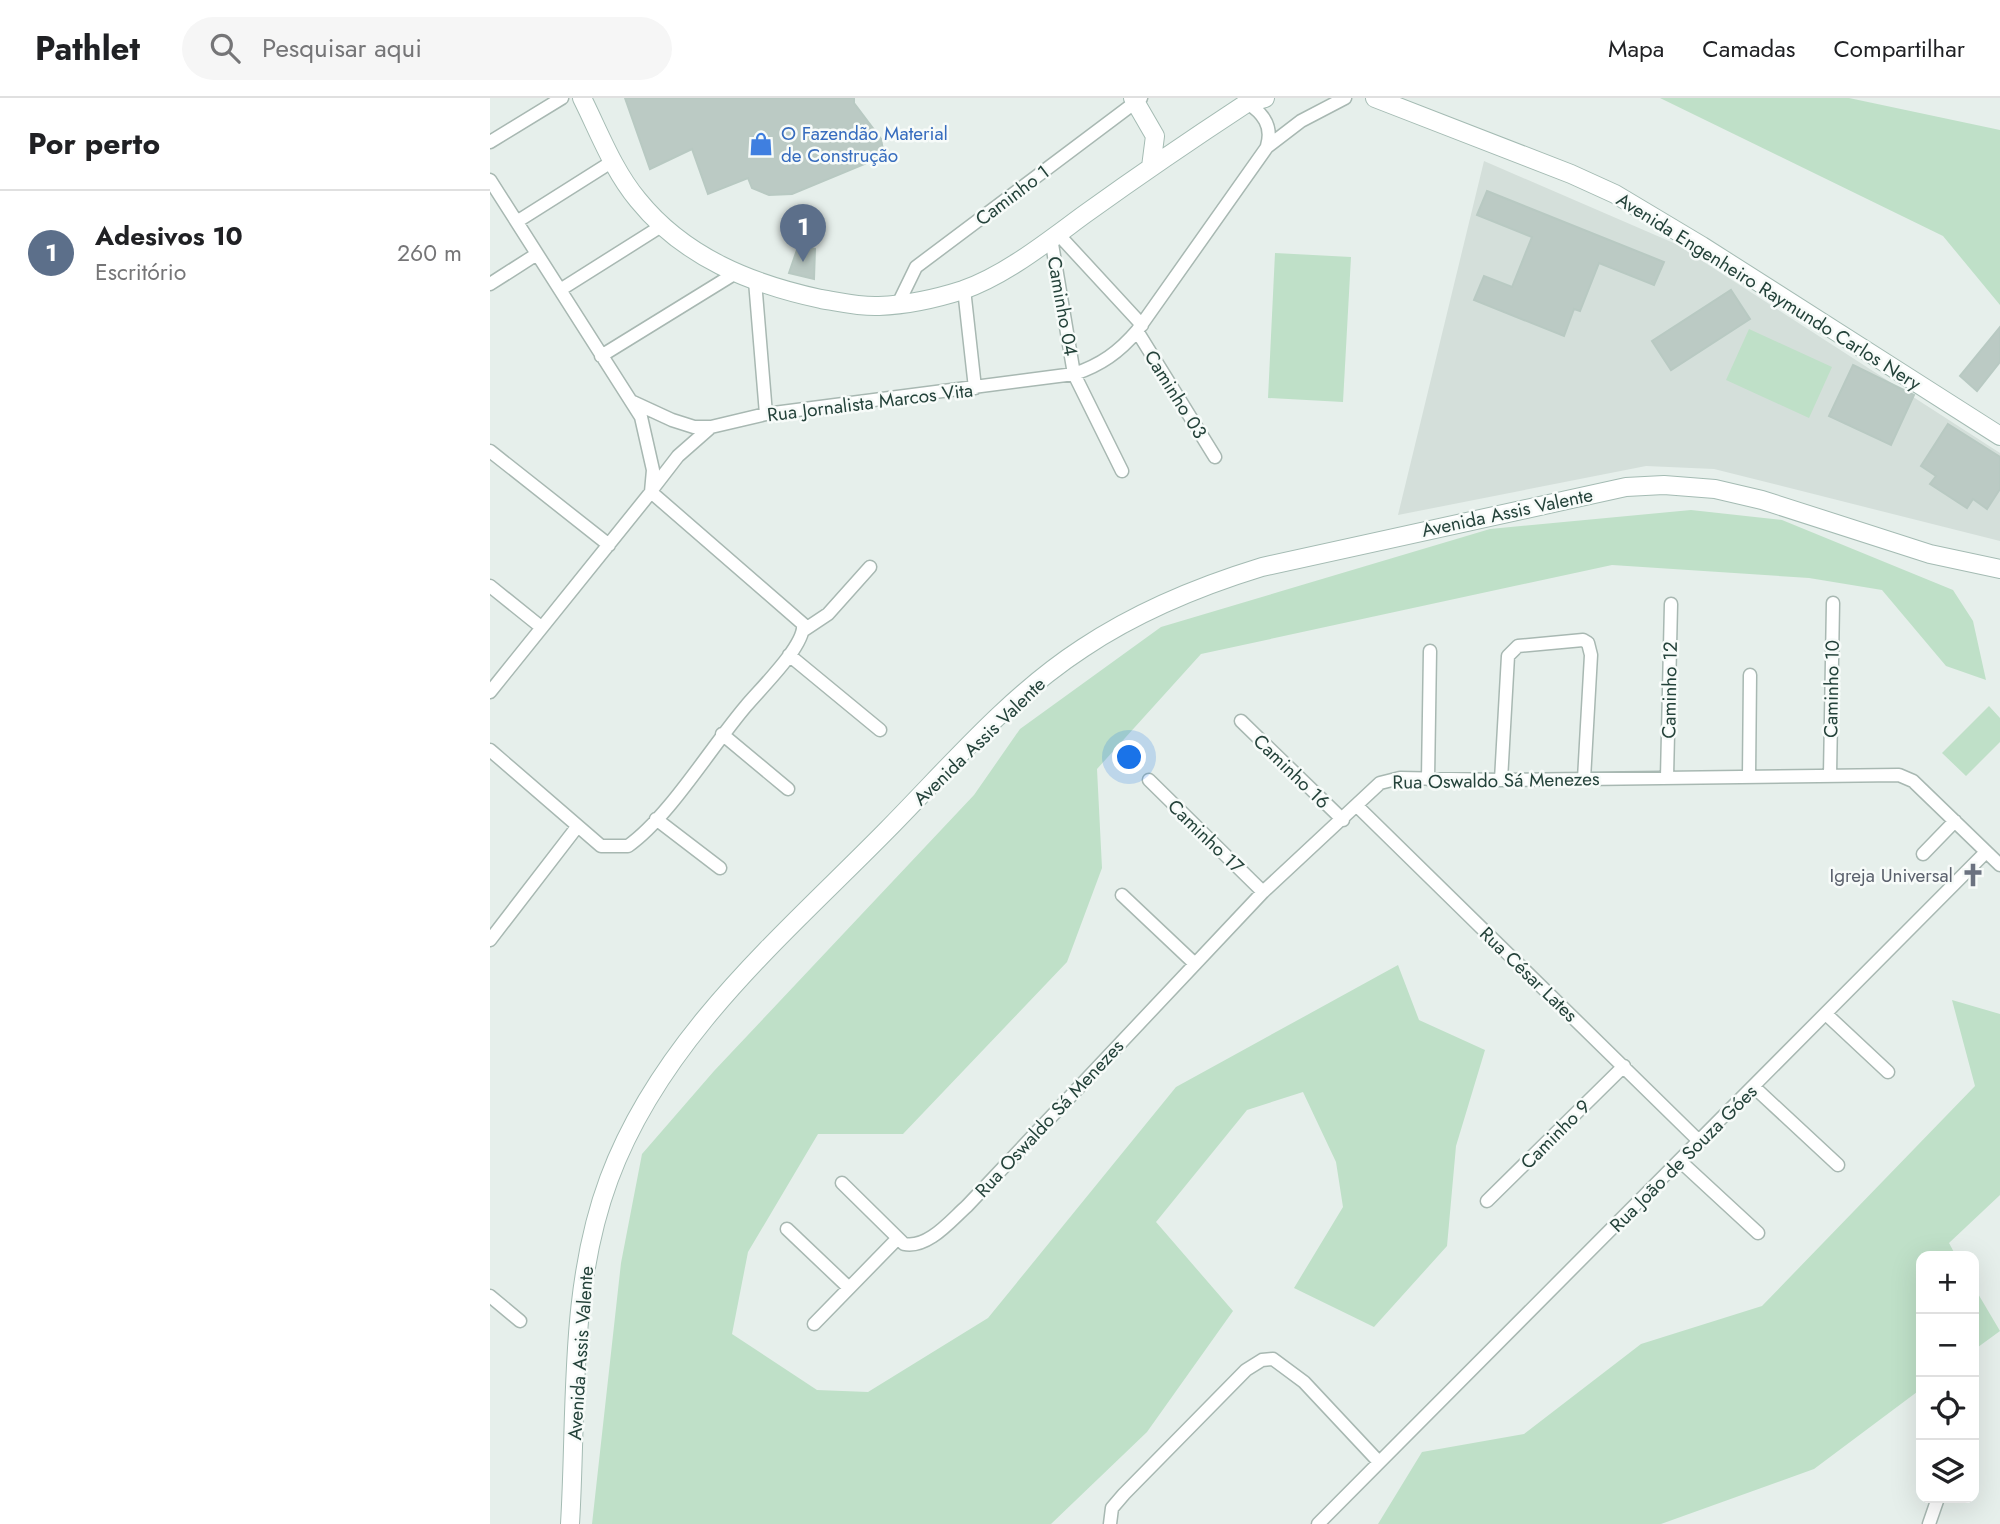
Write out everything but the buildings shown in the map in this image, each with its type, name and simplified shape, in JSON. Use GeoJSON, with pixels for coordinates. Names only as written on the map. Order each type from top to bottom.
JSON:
{"type":"FeatureCollection","features":[{"type":"Feature","properties":{"kind":"main road"},"geometry":{"type":"LineString","coordinates":[[582,98],[613,161],[639,201],[681,241],[734,274],[850,304],[898,304],[964,289],[1055,236],[1247,103],[1265,98]]}},
{"type":"Feature","properties":{"kind":"main road","name":"Avenida Engenheiro Raymundo Carlos Nery"},"geometry":{"type":"LineString","coordinates":[[1375,98],[1401,103],[1571,174],[1657,217],[2000,436]]}},
{"type":"Feature","properties":{"kind":"main road"},"geometry":{"type":"LineString","coordinates":[[1136,99],[1156,136],[1151,167]]}},
{"type":"Feature","properties":{"kind":"main road"},"geometry":{"type":"LineString","coordinates":[[1156,136],[1182,146]]}},
{"type":"Feature","properties":{"kind":"main road","name":"Avenida Assis Valente"},"geometry":{"type":"LineString","coordinates":[[570,1524],[578,1330],[587,1252],[609,1177],[663,1075],[721,999],[996,719],[1083,648],[1166,604],[1221,580],[1262,567],[1626,487],[1664,485],[1715,489],[1780,506],[1930,554],[2000,569]]}},
{"type":"Feature","properties":{"kind":"street"},"geometry":{"type":"LineString","coordinates":[[490,142],[562,98]]}},
{"type":"Feature","properties":{"kind":"street","name":"Rua Jornalista Marcos Vita"},"geometry":{"type":"LineString","coordinates":[[633,402],[672,420],[694,427],[711,427],[766,414],[1074,374],[1108,359],[1140,328],[1267,147],[1301,121],[1345,98]]}},
{"type":"Feature","properties":{"kind":"street","name":"Caminho 1"},"geometry":{"type":"LineString","coordinates":[[898,304],[916,267],[1136,99]]}},
{"type":"Feature","properties":{"kind":"street"},"geometry":{"type":"LineString","coordinates":[[1247,103],[1261,113],[1266,122],[1269,134],[1267,147]]}},
{"type":"Feature","properties":{"kind":"street"},"geometry":{"type":"LineString","coordinates":[[518,220],[613,161]]}},
{"type":"Feature","properties":{"kind":"street"},"geometry":{"type":"LineString","coordinates":[[490,180],[633,402],[647,436],[653,470],[651,492]]}},
{"type":"Feature","properties":{"kind":"street"},"geometry":{"type":"LineString","coordinates":[[560,290],[663,225]]}},
{"type":"Feature","properties":{"kind":"street","name":"Caminho 03"},"geometry":{"type":"LineString","coordinates":[[1055,236],[1140,328],[1215,457]]}},
{"type":"Feature","properties":{"kind":"street","name":"Caminho 04"},"geometry":{"type":"LineString","coordinates":[[1055,236],[1074,374],[1122,471]]}},
{"type":"Feature","properties":{"kind":"street"},"geometry":{"type":"LineString","coordinates":[[490,284],[537,254]]}},
{"type":"Feature","properties":{"kind":"street"},"geometry":{"type":"LineString","coordinates":[[601,356],[734,274]]}},
{"type":"Feature","properties":{"kind":"street"},"geometry":{"type":"LineString","coordinates":[[755,281],[766,414]]}},
{"type":"Feature","properties":{"kind":"street"},"geometry":{"type":"LineString","coordinates":[[964,289],[975,388]]}},
{"type":"Feature","properties":{"kind":"street"},"geometry":{"type":"LineString","coordinates":[[490,692],[678,456],[711,427]]}},
{"type":"Feature","properties":{"kind":"street"},"geometry":{"type":"LineString","coordinates":[[490,451],[609,544]]}},
{"type":"Feature","properties":{"kind":"street"},"geometry":{"type":"LineString","coordinates":[[651,492],[799,619],[804,631]]}},
{"type":"Feature","properties":{"kind":"street"},"geometry":{"type":"LineString","coordinates":[[490,750],[601,846],[622,848],[638,839],[656,820],[722,734],[789,654],[804,631],[828,614],[870,567]]}},
{"type":"Feature","properties":{"kind":"street"},"geometry":{"type":"LineString","coordinates":[[490,586],[541,627]]}},
{"type":"Feature","properties":{"kind":"street","name":"Caminho 10"},"geometry":{"type":"LineString","coordinates":[[1830,775],[1833,603]]}},
{"type":"Feature","properties":{"kind":"street","name":"Caminho 12"},"geometry":{"type":"LineString","coordinates":[[1667,777],[1671,604]]}},
{"type":"Feature","properties":{"kind":"street"},"geometry":{"type":"LineString","coordinates":[[1501,780],[1508,656],[1518,646],[1583,640],[1590,648],[1590,696],[1584,779]]}},
{"type":"Feature","properties":{"kind":"street"},"geometry":{"type":"LineString","coordinates":[[1428,779],[1430,651]]}},
{"type":"Feature","properties":{"kind":"street"},"geometry":{"type":"LineString","coordinates":[[789,654],[880,730]]}},
{"type":"Feature","properties":{"kind":"street"},"geometry":{"type":"LineString","coordinates":[[1749,777],[1751,675]]}},
{"type":"Feature","properties":{"kind":"street","name":"Caminho 16"},"geometry":{"type":"LineString","coordinates":[[1241,721],[1343,820]]}},
{"type":"Feature","properties":{"kind":"street"},"geometry":{"type":"LineString","coordinates":[[722,734],[788,789]]}},
{"type":"Feature","properties":{"kind":"street","name":"Rua Oswaldo Sá Menezes"},"geometry":{"type":"LineString","coordinates":[[897,1239],[911,1246],[925,1240],[967,1206],[1263,892],[1380,783],[1400,778],[1501,780],[1899,775],[1913,781],[2000,865]]}},
{"type":"Feature","properties":{"kind":"street","name":"Caminho 17"},"geometry":{"type":"LineString","coordinates":[[1149,780],[1263,892]]}},
{"type":"Feature","properties":{"kind":"street","name":"Rua César Lates"},"geometry":{"type":"LineString","coordinates":[[1357,806],[1700,1142]]}},
{"type":"Feature","properties":{"kind":"street"},"geometry":{"type":"LineString","coordinates":[[656,820],[720,867]]}},
{"type":"Feature","properties":{"kind":"street"},"geometry":{"type":"LineString","coordinates":[[1923,854],[1955,821]]}},
{"type":"Feature","properties":{"kind":"street"},"geometry":{"type":"LineString","coordinates":[[490,940],[577,827]]}},
{"type":"Feature","properties":{"kind":"street","name":"Rua João de Souza Góes"},"geometry":{"type":"LineString","coordinates":[[1318,1524],[1986,852]]}},
{"type":"Feature","properties":{"kind":"street"},"geometry":{"type":"LineString","coordinates":[[1122,895],[1194,963]]}},
{"type":"Feature","properties":{"kind":"street"},"geometry":{"type":"LineString","coordinates":[[1826,1014],[1888,1072]]}},
{"type":"Feature","properties":{"kind":"street","name":"Caminho 9"},"geometry":{"type":"LineString","coordinates":[[1487,1201],[1624,1066]]}},
{"type":"Feature","properties":{"kind":"street"},"geometry":{"type":"LineString","coordinates":[[1754,1087],[1838,1165]]}},
{"type":"Feature","properties":{"kind":"street"},"geometry":{"type":"LineString","coordinates":[[1680,1161],[1758,1233]]}},
{"type":"Feature","properties":{"kind":"street"},"geometry":{"type":"LineString","coordinates":[[814,1324],[897,1239],[842,1183]]}},
{"type":"Feature","properties":{"kind":"street"},"geometry":{"type":"LineString","coordinates":[[788,1229],[848,1287]]}},
{"type":"Feature","properties":{"kind":"street"},"geometry":{"type":"LineString","coordinates":[[490,1296],[520,1321]]}},
{"type":"Feature","properties":{"kind":"street"},"geometry":{"type":"LineString","coordinates":[[1110,1524],[1112,1508],[1124,1494],[1224,1391],[1246,1370],[1262,1360],[1273,1359],[1291,1369],[1378,1461]]}},
{"type":"Feature","properties":{"kind":"street"},"geometry":{"type":"LineString","coordinates":[[1929,1524],[1936,1503]]}},
{"type":"Feature","properties":{"kind":"shaded area"},"geometry":{"type":"Polygon","coordinates":[[[1484,161],[1676,244],[2000,453],[2000,541],[1714,469],[1646,466],[1398,515],[1484,161]]]}},
{"type":"Feature","properties":{"kind":"green space"},"geometry":{"type":"Polygon","coordinates":[[[1660,98],[1849,98],[2000,130],[2000,305],[1943,236],[1660,98]]]}},
{"type":"Feature","properties":{"kind":"green space"},"geometry":{"type":"Polygon","coordinates":[[[1275,253],[1351,257],[1343,402],[1268,398],[1275,253]]]}},
{"type":"Feature","properties":{"kind":"green space"},"geometry":{"type":"Polygon","coordinates":[[[1749,329],[1832,367],[1809,418],[1726,380],[1749,329]]]}},
{"type":"Feature","properties":{"kind":"green space"},"geometry":{"type":"Polygon","coordinates":[[[1691,510],[1782,520],[1953,590],[1973,621],[1986,680],[1946,666],[1882,590],[1809,578],[1612,565],[1201,654],[1097,769],[1102,868],[1067,962],[903,1134],[818,1134],[748,1252],[732,1334],[817,1390],[868,1392],[988,1318],[1176,1087],[1398,965],[1419,1020],[1485,1050],[1456,1146],[1447,1246],[1374,1327],[1294,1288],[1343,1207],[1336,1162],[1303,1092],[1247,1110],[1156,1222],[1233,1311],[1147,1432],[1051,1524],[592,1524],[621,1263],[642,1154],[714,1071],[974,795],[1020,729],[1161,627],[1490,529],[1691,510]]]}},
{"type":"Feature","properties":{"kind":"green space"},"geometry":{"type":"Polygon","coordinates":[[[1989,706],[2000,718],[2000,742],[1966,776],[1942,753],[1989,706]]]}},
{"type":"Feature","properties":{"kind":"green space"},"geometry":{"type":"Polygon","coordinates":[[[1952,1000],[2000,1014],[2000,1195],[1949,1243],[1953,1251],[1916,1251],[1916,1393],[1814,1469],[1661,1524],[1378,1524],[1422,1452],[1524,1434],[1641,1344],[1762,1306],[1975,1086],[1952,1000]]]}},
{"type":"Feature","properties":{"kind":"green space"},"geometry":{"type":"Polygon","coordinates":[[[1979,1295],[2000,1331],[1979,1346],[1979,1295]]]}},
{"type":"Feature","properties":{"kind":"place","name":"O Fazendão Material de Construção"},"geometry":{"type":"Point","coordinates":[761,144]}},
{"type":"Feature","properties":{"kind":"place","name":"Adesivos 10"},"geometry":{"type":"Point","coordinates":[803,262]}},
{"type":"Feature","properties":{"kind":"place","name":"Igreja Universal"},"geometry":{"type":"Point","coordinates":[1973,875]}}]}
